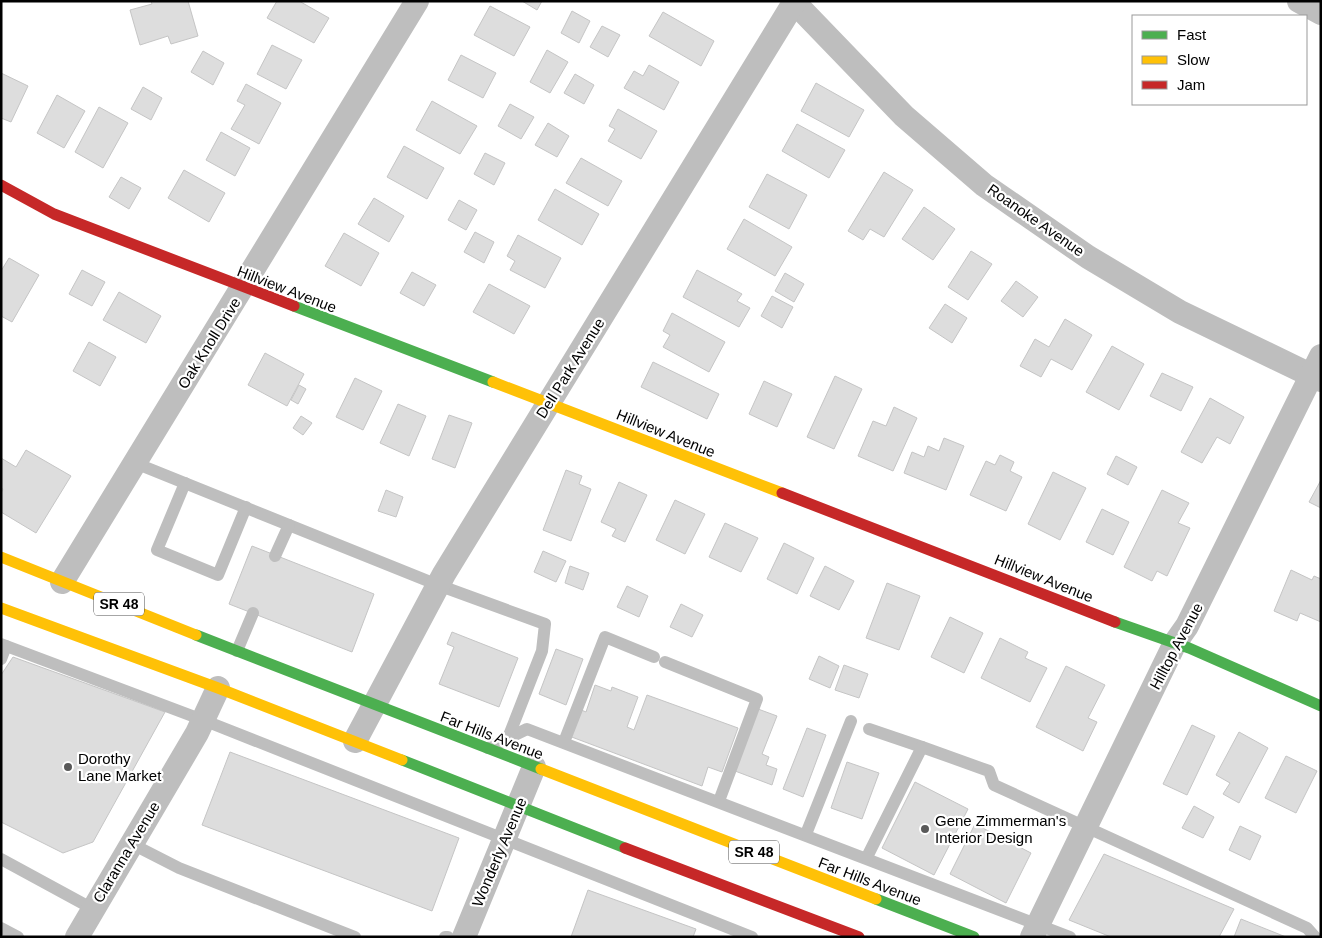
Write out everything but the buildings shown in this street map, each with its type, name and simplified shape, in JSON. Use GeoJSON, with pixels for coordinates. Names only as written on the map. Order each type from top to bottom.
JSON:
{"type":"FeatureCollection","features":[{"type":"Feature","properties":{"kind":"main road","name":"Hillview Avenue"},"geometry":{"type":"LineString","coordinates":[[1,185],[54,214],[242,288],[549,403],[1096,615],[1175,643],[1321,706]]}},
{"type":"Feature","properties":{"kind":"main road","name":"Far Hills Avenue"},"geometry":{"type":"LineString","coordinates":[[1,557],[374,705],[974,937]]}},
{"type":"Feature","properties":{"kind":"main road","name":"SR 48"},"geometry":{"type":"LineString","coordinates":[[1,608],[218,688],[517,807],[860,937]]}},
{"type":"Feature","properties":{"kind":"street","name":"Oak Knoll Drive"},"geometry":{"type":"LineString","coordinates":[[62,582],[417,1]]}},
{"type":"Feature","properties":{"kind":"street"},"geometry":{"type":"LineString","coordinates":[[1299,1],[1321,14]]}},
{"type":"Feature","properties":{"kind":"street","name":"Roanoke Avenue"},"geometry":{"type":"LineString","coordinates":[[794,2],[904,116],[984,185],[1088,257],[1180,312],[1317,371]]}},
{"type":"Feature","properties":{"kind":"street","name":"Dell Park Avenue"},"geometry":{"type":"LineString","coordinates":[[355,741],[438,585],[794,2]]}},
{"type":"Feature","properties":{"kind":"street","name":"Hilltop Avenue"},"geometry":{"type":"LineString","coordinates":[[1035,930],[1175,643],[1187,626],[1317,371]]}},
{"type":"Feature","properties":{"kind":"street","name":"Claranna Avenue"},"geometry":{"type":"LineString","coordinates":[[77,937],[203,720],[218,688]]}},
{"type":"Feature","properties":{"kind":"street","name":"Wonderly Avenue"},"geometry":{"type":"LineString","coordinates":[[464,937],[534,767]]}},
{"type":"Feature","properties":{"kind":"lane"},"geometry":{"type":"LineString","coordinates":[[135,462],[438,585],[545,624],[542,651],[508,738]]}},
{"type":"Feature","properties":{"kind":"lane"},"geometry":{"type":"LineString","coordinates":[[185,482],[157,550],[218,575],[246,507]]}},
{"type":"Feature","properties":{"kind":"lane"},"geometry":{"type":"LineString","coordinates":[[276,556],[289,525]]}},
{"type":"Feature","properties":{"kind":"lane"},"geometry":{"type":"LineString","coordinates":[[237,651],[253,613]]}},
{"type":"Feature","properties":{"kind":"lane"},"geometry":{"type":"LineString","coordinates":[[564,742],[605,637],[757,699],[719,801]]}},
{"type":"Feature","properties":{"kind":"lane"},"geometry":{"type":"LineString","coordinates":[[1,659],[3,645],[203,720],[752,937]]}},
{"type":"Feature","properties":{"kind":"lane"},"geometry":{"type":"LineString","coordinates":[[806,834],[851,721]]}},
{"type":"Feature","properties":{"kind":"lane"},"geometry":{"type":"LineString","coordinates":[[486,748],[527,729],[867,857],[1035,930],[1070,937]]}},
{"type":"Feature","properties":{"kind":"lane"},"geometry":{"type":"LineString","coordinates":[[869,729],[988,771],[994,785],[1308,928],[1315,937]]}},
{"type":"Feature","properties":{"kind":"lane"},"geometry":{"type":"LineString","coordinates":[[867,857],[922,747]]}},
{"type":"Feature","properties":{"kind":"lane"},"geometry":{"type":"LineString","coordinates":[[132,844],[179,868],[355,937]]}},
{"type":"Feature","properties":{"kind":"lane"},"geometry":{"type":"LineString","coordinates":[[1,859],[93,909]]}},
{"type":"Feature","properties":{"kind":"lane"},"geometry":{"type":"LineString","coordinates":[[1,928],[18,937]]}},
{"type":"Feature","properties":{"kind":"traffic: fast"},"geometry":{"type":"LineString","coordinates":[[294,306],[493,382]]}},
{"type":"Feature","properties":{"kind":"traffic: fast"},"geometry":{"type":"LineString","coordinates":[[1115,622],[1189,648],[1321,706]]}},
{"type":"Feature","properties":{"kind":"traffic: fast"},"geometry":{"type":"LineString","coordinates":[[196,635],[541,769]]}},
{"type":"Feature","properties":{"kind":"traffic: fast"},"geometry":{"type":"LineString","coordinates":[[402,760],[625,848]]}},
{"type":"Feature","properties":{"kind":"traffic: fast"},"geometry":{"type":"LineString","coordinates":[[876,899],[974,937]]}},
{"type":"Feature","properties":{"kind":"traffic: slow"},"geometry":{"type":"LineString","coordinates":[[493,382],[782,493]]}},
{"type":"Feature","properties":{"kind":"traffic: slow"},"geometry":{"type":"LineString","coordinates":[[1,557],[196,635]]}},
{"type":"Feature","properties":{"kind":"traffic: slow"},"geometry":{"type":"LineString","coordinates":[[1,608],[218,688],[402,760]]}},
{"type":"Feature","properties":{"kind":"traffic: slow"},"geometry":{"type":"LineString","coordinates":[[541,769],[876,899]]}},
{"type":"Feature","properties":{"kind":"traffic: jam"},"geometry":{"type":"LineString","coordinates":[[1,185],[54,214],[294,306]]}},
{"type":"Feature","properties":{"kind":"traffic: jam"},"geometry":{"type":"LineString","coordinates":[[782,493],[1115,622]]}},
{"type":"Feature","properties":{"kind":"traffic: jam"},"geometry":{"type":"LineString","coordinates":[[625,848],[859,937]]}},
{"type":"Feature","properties":{"kind":"place","name":"Dorothy Lane Market"},"geometry":{"type":"Point","coordinates":[68,767]}},
{"type":"Feature","properties":{"kind":"place","name":"Gene Zimmerman's Interior Design"},"geometry":{"type":"Point","coordinates":[925,829]}}]}
